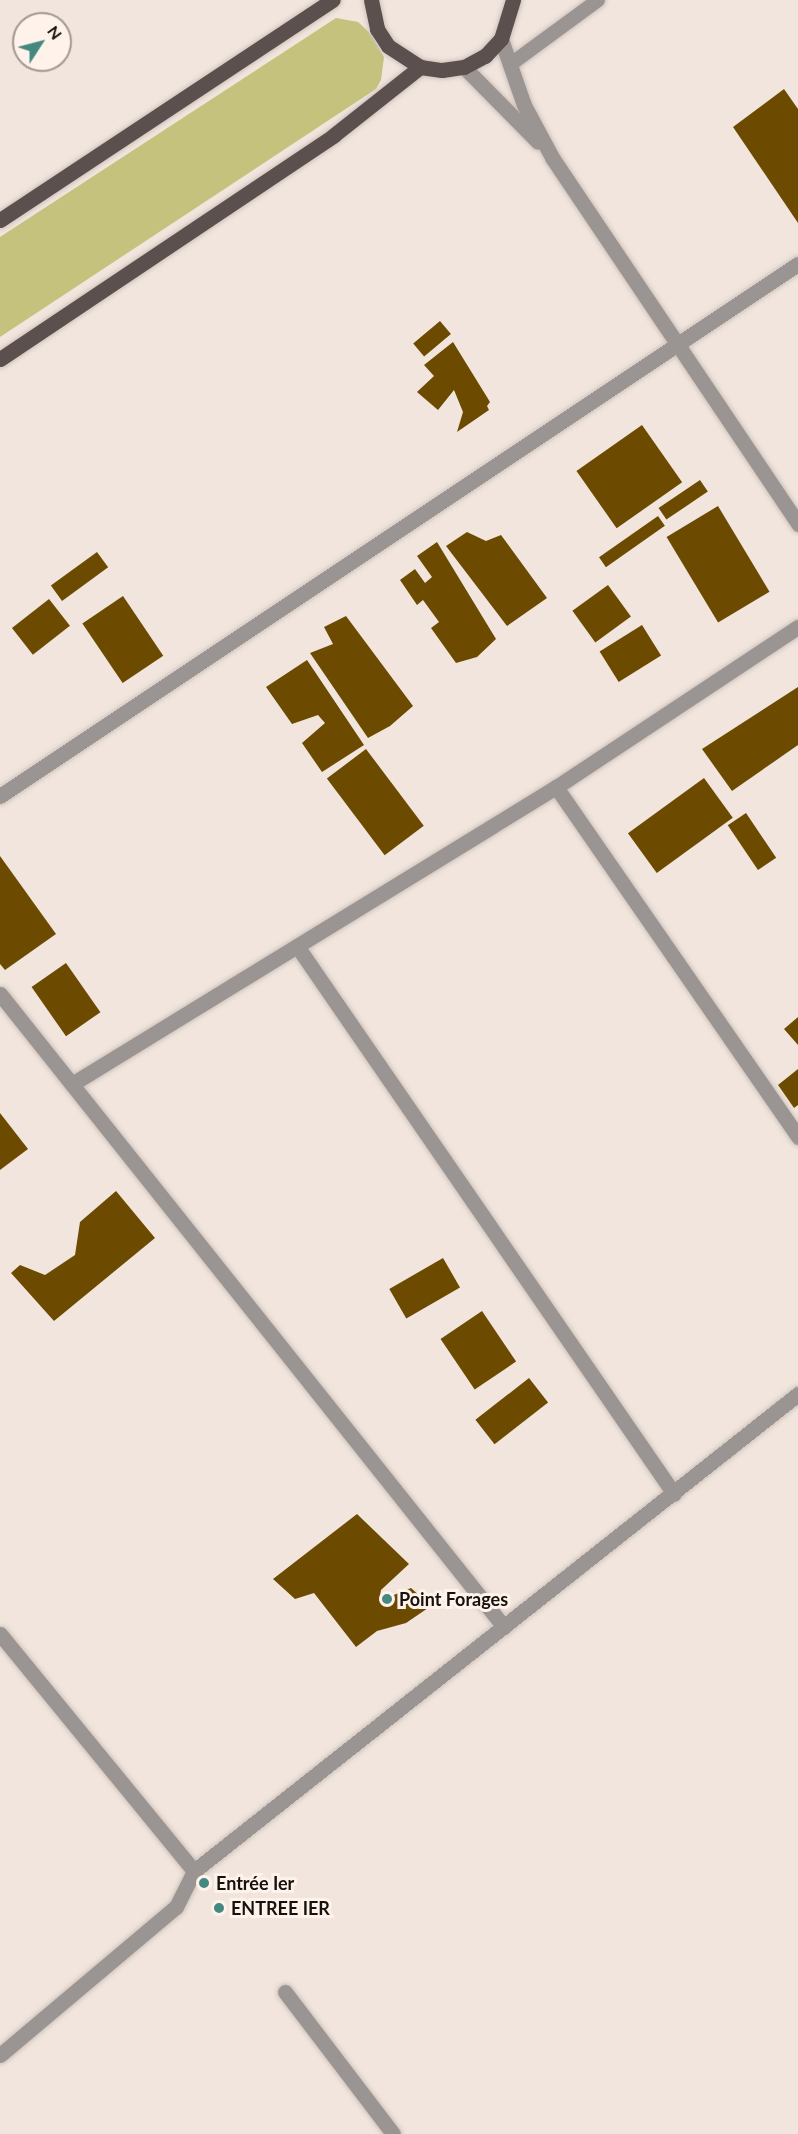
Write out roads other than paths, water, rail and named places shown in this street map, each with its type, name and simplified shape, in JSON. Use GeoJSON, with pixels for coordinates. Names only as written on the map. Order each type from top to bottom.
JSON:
{"type":"FeatureCollection","features":[{"type":"Feature","properties":{"kind":"main road"},"geometry":{"type":"LineString","coordinates":[[0,220],[333,0]]}},
{"type":"Feature","properties":{"kind":"main road"},"geometry":{"type":"LineString","coordinates":[[371,0],[377,29],[388,46],[420,67],[442,70],[464,67],[485,56],[501,39],[513,0]]}},
{"type":"Feature","properties":{"kind":"main road"},"geometry":{"type":"LineString","coordinates":[[0,359],[334,135],[420,67]]}},
{"type":"Feature","properties":{"kind":"street"},"geometry":{"type":"LineString","coordinates":[[501,39],[525,105],[553,159],[798,524]]}},
{"type":"Feature","properties":{"kind":"street"},"geometry":{"type":"LineString","coordinates":[[464,67],[553,159]]}},
{"type":"Feature","properties":{"kind":"street"},"geometry":{"type":"LineString","coordinates":[[0,796],[798,264]]}},
{"type":"Feature","properties":{"kind":"street"},"geometry":{"type":"LineString","coordinates":[[72,1084],[556,787],[798,627]]}},
{"type":"Feature","properties":{"kind":"street"},"geometry":{"type":"LineString","coordinates":[[556,787],[798,1137]]}},
{"type":"Feature","properties":{"kind":"street"},"geometry":{"type":"LineString","coordinates":[[297,946],[674,1494]]}},
{"type":"Feature","properties":{"kind":"street"},"geometry":{"type":"LineString","coordinates":[[0,994],[504,1627]]}},
{"type":"Feature","properties":{"kind":"street"},"geometry":{"type":"LineString","coordinates":[[0,2055],[176,1907],[194,1871],[798,1394]]}},
{"type":"Feature","properties":{"kind":"street"},"geometry":{"type":"LineString","coordinates":[[0,1634],[194,1871]]}},
{"type":"Feature","properties":{"kind":"street"},"geometry":{"type":"LineString","coordinates":[[285,1992],[393,2134]]}},
{"type":"Feature","properties":{"kind":"lane"},"geometry":{"type":"LineString","coordinates":[[511,64],[598,0]]}},
{"type":"Feature","properties":{"kind":"place","name":"Point Forages"},"geometry":{"type":"Point","coordinates":[387,1599]}},
{"type":"Feature","properties":{"kind":"place","name":"Entrée Ier"},"geometry":{"type":"Point","coordinates":[204,1883]}},
{"type":"Feature","properties":{"kind":"place","name":"ENTREE IER"},"geometry":{"type":"Point","coordinates":[219,1908]}}]}
